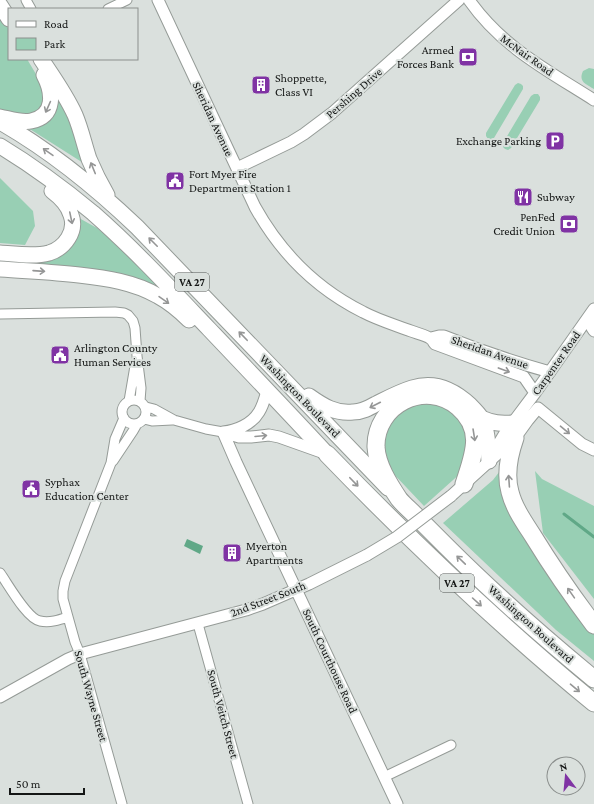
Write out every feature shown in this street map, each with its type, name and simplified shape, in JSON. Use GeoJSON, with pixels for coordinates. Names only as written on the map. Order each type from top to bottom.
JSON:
{"type":"FeatureCollection","features":[{"type":"Feature","properties":{"kind":"highway"},"geometry":{"type":"LineString","coordinates":[[0,5],[8,17]]}},
{"type":"Feature","properties":{"kind":"highway"},"geometry":{"type":"LineString","coordinates":[[0,117],[20,121],[31,121],[42,116],[49,108],[51,91],[35,60]]}},
{"type":"Feature","properties":{"kind":"highway"},"geometry":{"type":"LineString","coordinates":[[42,60],[74,113],[95,173],[111,203]]}},
{"type":"Feature","properties":{"kind":"highway","name":"Washington Boulevard"},"geometry":{"type":"LineString","coordinates":[[0,122],[56,158],[138,227],[400,500],[463,563],[542,635],[594,679]]}},
{"type":"Feature","properties":{"kind":"highway"},"geometry":{"type":"LineString","coordinates":[[0,253],[37,255],[54,251],[67,242],[73,225],[72,216],[65,204],[32,176],[3,148]]}},
{"type":"Feature","properties":{"kind":"highway","name":"Washington Boulevard"},"geometry":{"type":"LineString","coordinates":[[3,148],[31,166],[80,202],[108,226],[153,271],[327,454],[447,574],[526,645],[594,703]]}},
{"type":"Feature","properties":{"kind":"highway"},"geometry":{"type":"LineString","coordinates":[[0,269],[63,273],[117,280],[138,287],[168,302],[201,334],[236,358]]}},
{"type":"Feature","properties":{"kind":"highway"},"geometry":{"type":"LineString","coordinates":[[270,364],[318,402],[334,411],[347,413],[360,411],[407,389],[421,386],[428,385],[442,388],[454,393],[467,402],[481,418],[487,437],[489,461]]}},
{"type":"Feature","properties":{"kind":"highway"},"geometry":{"type":"LineString","coordinates":[[400,500],[381,467],[377,455],[377,440],[384,418],[402,402],[415,396],[428,395],[441,397],[454,403],[468,417],[474,434],[475,447],[464,484]]}},
{"type":"Feature","properties":{"kind":"highway"},"geometry":{"type":"LineString","coordinates":[[481,418],[499,424],[518,424],[510,455],[508,474],[510,492],[514,504],[540,549],[594,625]]}},
{"type":"Feature","properties":{"kind":"street"},"geometry":{"type":"LineString","coordinates":[[110,8],[127,0]]}},
{"type":"Feature","properties":{"kind":"street","name":"Sheridan Avenue"},"geometry":{"type":"LineString","coordinates":[[158,0],[255,207],[265,225],[281,247],[312,278],[339,299],[363,312],[395,325],[431,338],[444,336],[484,352],[550,372]]}},
{"type":"Feature","properties":{"kind":"street","name":"Pershing Drive"},"geometry":{"type":"LineString","coordinates":[[237,168],[291,142],[332,114],[460,0]]}},
{"type":"Feature","properties":{"kind":"street","name":"McNair Road"},"geometry":{"type":"LineString","coordinates":[[469,0],[488,24],[519,52],[594,100]]}},
{"type":"Feature","properties":{"kind":"street","name":"Carpenter Road"},"geometry":{"type":"LineString","coordinates":[[593,310],[593,329]]}},
{"type":"Feature","properties":{"kind":"street","name":"Carpenter Road"},"geometry":{"type":"LineString","coordinates":[[518,424],[535,393],[593,310]]}},
{"type":"Feature","properties":{"kind":"street"},"geometry":{"type":"LineString","coordinates":[[0,314],[114,312],[124,313],[133,321],[143,404],[146,413],[111,464]]}},
{"type":"Feature","properties":{"kind":"street","name":"Sheridan Avenue"},"geometry":{"type":"LineString","coordinates":[[431,338],[435,344],[524,377],[535,393]]}},
{"type":"Feature","properties":{"kind":"street"},"geometry":{"type":"LineString","coordinates":[[129,401],[137,356]]}},
{"type":"Feature","properties":{"kind":"street"},"geometry":{"type":"LineString","coordinates":[[223,432],[242,427],[256,416],[261,410],[267,391]]}},
{"type":"Feature","properties":{"kind":"street"},"geometry":{"type":"LineString","coordinates":[[174,420],[131,424],[124,418],[122,411],[125,404],[129,401],[136,400],[174,420],[239,437],[280,436],[327,454]]}},
{"type":"Feature","properties":{"kind":"street","name":"Carpenter Road"},"geometry":{"type":"LineString","coordinates":[[518,424],[538,408],[582,444],[594,450]]}},
{"type":"Feature","properties":{"kind":"street"},"geometry":{"type":"LineString","coordinates":[[111,464],[115,439],[124,418]]}},
{"type":"Feature","properties":{"kind":"street","name":"2nd Street South"},"geometry":{"type":"LineString","coordinates":[[0,697],[68,659],[80,654],[198,624],[251,608],[296,589],[367,555],[397,537],[451,496],[489,461],[518,424]]}},
{"type":"Feature","properties":{"kind":"street","name":"South Courthouse Road"},"geometry":{"type":"LineString","coordinates":[[223,432],[397,804]]}},
{"type":"Feature","properties":{"kind":"street","name":"South Wayne Street"},"geometry":{"type":"LineString","coordinates":[[111,464],[65,581],[63,598],[122,804]]}},
{"type":"Feature","properties":{"kind":"street"},"geometry":{"type":"LineString","coordinates":[[0,573],[27,612],[34,619],[42,622],[49,622],[68,617]]}},
{"type":"Feature","properties":{"kind":"street","name":"South Veitch Street"},"geometry":{"type":"LineString","coordinates":[[198,624],[248,804]]}},
{"type":"Feature","properties":{"kind":"street"},"geometry":{"type":"LineString","coordinates":[[384,777],[451,746]]}},
{"type":"Feature","properties":{"kind":"green space"},"geometry":{"type":"Polygon","coordinates":[[[0,15],[8,28],[8,60],[28,60],[43,86],[43,108],[29,115],[13,115],[0,109],[0,15]]]}},
{"type":"Feature","properties":{"kind":"green space"},"geometry":{"type":"Polygon","coordinates":[[[589,68],[594,69],[594,89],[586,84],[581,78],[583,71],[589,68]]]}},
{"type":"Feature","properties":{"kind":"green space"},"geometry":{"type":"Polygon","coordinates":[[[518,83],[523,86],[523,89],[494,138],[488,139],[486,133],[515,85],[518,83]]]}},
{"type":"Feature","properties":{"kind":"green space"},"geometry":{"type":"Polygon","coordinates":[[[56,90],[64,101],[88,166],[25,126],[56,90]]]}},
{"type":"Feature","properties":{"kind":"green space"},"geometry":{"type":"Polygon","coordinates":[[[538,94],[540,100],[511,148],[508,150],[505,149],[503,147],[503,143],[531,96],[538,94]]]}},
{"type":"Feature","properties":{"kind":"green space"},"geometry":{"type":"Polygon","coordinates":[[[0,178],[33,211],[35,226],[25,245],[0,243],[0,178]]]}},
{"type":"Feature","properties":{"kind":"green space"},"geometry":{"type":"Polygon","coordinates":[[[79,218],[97,228],[122,249],[167,294],[0,263],[0,257],[48,260],[79,218]]]}},
{"type":"Feature","properties":{"kind":"green space"},"geometry":{"type":"Polygon","coordinates":[[[429,401],[454,409],[466,422],[472,446],[462,472],[424,506],[389,469],[383,447],[388,425],[404,407],[429,401]]]}},
{"type":"Feature","properties":{"kind":"green space"},"geometry":{"type":"Polygon","coordinates":[[[506,463],[503,487],[594,630],[594,661],[556,630],[443,523],[493,480],[506,463]]]}},
{"type":"Feature","properties":{"kind":"green space"},"geometry":{"type":"Polygon","coordinates":[[[535,471],[542,479],[594,506],[594,599],[543,533],[535,471]]]}},
{"type":"Feature","properties":{"kind":"shaded area"},"geometry":{"type":"Polygon","coordinates":[[[187,539],[203,546],[200,554],[184,546],[187,539]]]}},
{"type":"Feature","properties":{"kind":"waterway"},"geometry":{"type":"LineString","coordinates":[[564,514],[594,537]]}},
{"type":"Feature","properties":{"kind":"place","name":"Armed Forces Bank"},"geometry":{"type":"Point","coordinates":[468,57]}},
{"type":"Feature","properties":{"kind":"place","name":"Shoppette, Class VI"},"geometry":{"type":"Point","coordinates":[261,85]}},
{"type":"Feature","properties":{"kind":"place","name":"Exchange Parking"},"geometry":{"type":"Point","coordinates":[555,141]}},
{"type":"Feature","properties":{"kind":"place","name":"Fort Myer Fire Department Station 1"},"geometry":{"type":"Point","coordinates":[175,181]}},
{"type":"Feature","properties":{"kind":"place","name":"Subway"},"geometry":{"type":"Point","coordinates":[523,197]}},
{"type":"Feature","properties":{"kind":"place","name":"PenFed Credit Union"},"geometry":{"type":"Point","coordinates":[569,224]}},
{"type":"Feature","properties":{"kind":"place","name":"Arlington County Human Services"},"geometry":{"type":"Point","coordinates":[60,355]}},
{"type":"Feature","properties":{"kind":"place","name":"Syphax Education Center"},"geometry":{"type":"Point","coordinates":[31,489]}},
{"type":"Feature","properties":{"kind":"place","name":"Myerton Apartments"},"geometry":{"type":"Point","coordinates":[232,553]}}]}
